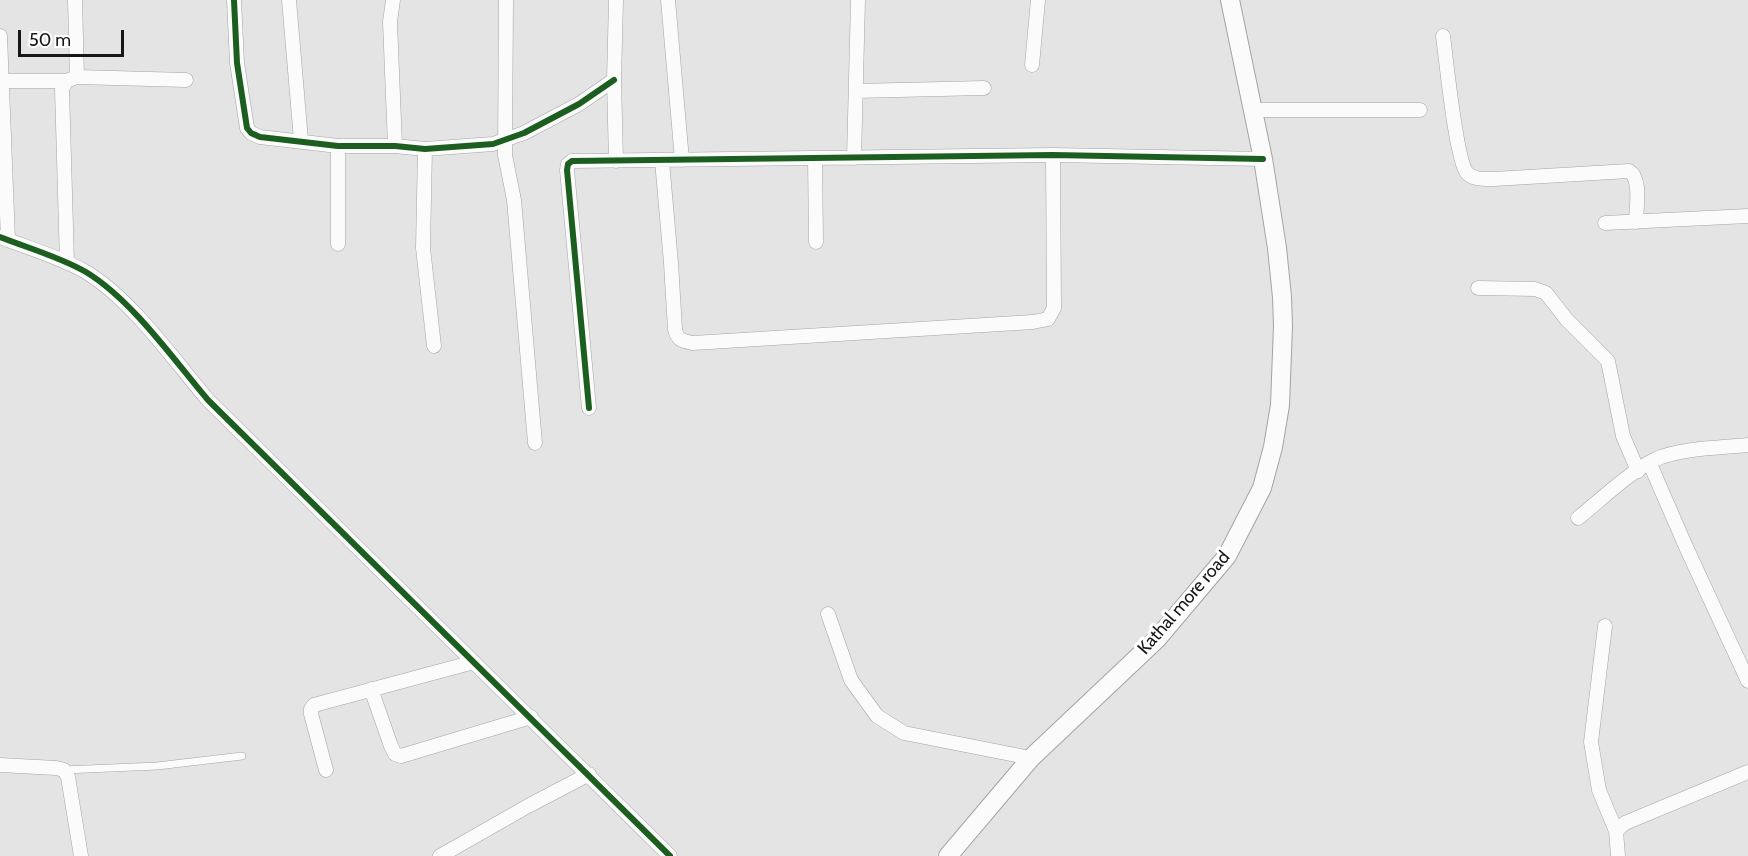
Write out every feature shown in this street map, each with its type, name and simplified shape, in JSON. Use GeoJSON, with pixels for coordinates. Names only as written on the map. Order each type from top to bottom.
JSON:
{"type":"FeatureCollection","features":[{"type":"Feature","properties":{"kind":"main road","name":"Kathal more road"},"geometry":{"type":"LineString","coordinates":[[948,856],[1031,758],[1164,630],[1227,556],[1262,488],[1273,447],[1280,405],[1283,326],[1277,248],[1263,159],[1230,0]]}},
{"type":"Feature","properties":{"kind":"street"},"geometry":{"type":"LineString","coordinates":[[67,263],[62,89],[72,79],[75,0]]}},
{"type":"Feature","properties":{"kind":"street"},"geometry":{"type":"LineString","coordinates":[[234,0],[237,63],[247,128],[251,133],[260,137],[302,140],[338,146],[395,146],[425,149],[493,144],[524,133],[579,104],[614,80]]}},
{"type":"Feature","properties":{"kind":"street"},"geometry":{"type":"LineString","coordinates":[[289,0],[302,140]]}},
{"type":"Feature","properties":{"kind":"street"},"geometry":{"type":"LineString","coordinates":[[393,0],[390,22],[395,146]]}},
{"type":"Feature","properties":{"kind":"street"},"geometry":{"type":"LineString","coordinates":[[506,0],[504,140],[514,200],[535,443]]}},
{"type":"Feature","properties":{"kind":"street"},"geometry":{"type":"LineString","coordinates":[[616,0],[614,80],[616,161]]}},
{"type":"Feature","properties":{"kind":"street"},"geometry":{"type":"LineString","coordinates":[[668,0],[682,160]]}},
{"type":"Feature","properties":{"kind":"street"},"geometry":{"type":"LineString","coordinates":[[854,158],[858,0]]}},
{"type":"Feature","properties":{"kind":"street"},"geometry":{"type":"LineString","coordinates":[[1032,65],[1038,0]]}},
{"type":"Feature","properties":{"kind":"street"},"geometry":{"type":"LineString","coordinates":[[0,36],[4,238],[67,263],[104,284],[130,310],[208,400],[670,856]]}},
{"type":"Feature","properties":{"kind":"street"},"geometry":{"type":"LineString","coordinates":[[1443,36],[1454,118],[1463,164],[1468,173],[1478,179],[1494,179],[1629,171],[1636,180],[1636,222]]}},
{"type":"Feature","properties":{"kind":"street"},"geometry":{"type":"LineString","coordinates":[[1,81],[186,80]]}},
{"type":"Feature","properties":{"kind":"street"},"geometry":{"type":"LineString","coordinates":[[856,91],[984,88]]}},
{"type":"Feature","properties":{"kind":"street"},"geometry":{"type":"LineString","coordinates":[[1254,110],[1420,110]]}},
{"type":"Feature","properties":{"kind":"street"},"geometry":{"type":"LineString","coordinates":[[338,146],[338,244]]}},
{"type":"Feature","properties":{"kind":"street"},"geometry":{"type":"LineString","coordinates":[[425,149],[423,248],[434,346]]}},
{"type":"Feature","properties":{"kind":"street"},"geometry":{"type":"LineString","coordinates":[[662,160],[676,336],[680,340],[693,343],[1034,322],[1048,319],[1054,308],[1053,155]]}},
{"type":"Feature","properties":{"kind":"street"},"geometry":{"type":"LineString","coordinates":[[589,408],[567,170],[568,164],[572,161],[1053,155],[1263,159]]}},
{"type":"Feature","properties":{"kind":"street"},"geometry":{"type":"LineString","coordinates":[[815,159],[816,242]]}},
{"type":"Feature","properties":{"kind":"street"},"geometry":{"type":"LineString","coordinates":[[1605,223],[1748,216]]}},
{"type":"Feature","properties":{"kind":"street"},"geometry":{"type":"LineString","coordinates":[[1478,288],[1534,289],[1546,293],[1568,320],[1608,361],[1623,436],[1644,467],[1686,548],[1748,681]]}},
{"type":"Feature","properties":{"kind":"street"},"geometry":{"type":"LineString","coordinates":[[1578,518],[1657,459],[1678,453],[1748,445]]}},
{"type":"Feature","properties":{"kind":"street"},"geometry":{"type":"LineString","coordinates":[[828,614],[851,680],[877,716],[904,733],[1031,758]]}},
{"type":"Feature","properties":{"kind":"street"},"geometry":{"type":"LineString","coordinates":[[1605,626],[1591,742],[1599,790],[1616,831],[1618,856]]}},
{"type":"Feature","properties":{"kind":"street"},"geometry":{"type":"LineString","coordinates":[[326,770],[310,714],[314,705],[474,662]]}},
{"type":"Feature","properties":{"kind":"street"},"geometry":{"type":"LineString","coordinates":[[371,689],[391,746],[395,754],[401,756],[531,717]]}},
{"type":"Feature","properties":{"kind":"street"},"geometry":{"type":"LineString","coordinates":[[0,765],[64,770],[68,777],[81,856]]}},
{"type":"Feature","properties":{"kind":"street"},"geometry":{"type":"LineString","coordinates":[[1616,831],[1625,823],[1748,772]]}},
{"type":"Feature","properties":{"kind":"street"},"geometry":{"type":"LineString","coordinates":[[440,856],[589,774]]}},
{"type":"Feature","properties":{"kind":"lane"},"geometry":{"type":"LineString","coordinates":[[64,770],[157,766],[242,756]]}},
{"type":"Feature","properties":{"kind":"cycle path"},"geometry":{"type":"LineString","coordinates":[[234,0],[237,63],[247,128],[251,133],[260,137],[338,146],[395,146],[425,149],[493,144],[524,133],[579,104],[614,80]]}},
{"type":"Feature","properties":{"kind":"cycle path"},"geometry":{"type":"LineString","coordinates":[[589,408],[567,170],[568,164],[572,161],[1053,155],[1263,159]]}},
{"type":"Feature","properties":{"kind":"cycle path"},"geometry":{"type":"LineString","coordinates":[[0,237],[55,257],[86,272],[120,298],[151,331],[208,400],[670,856]]}}]}
